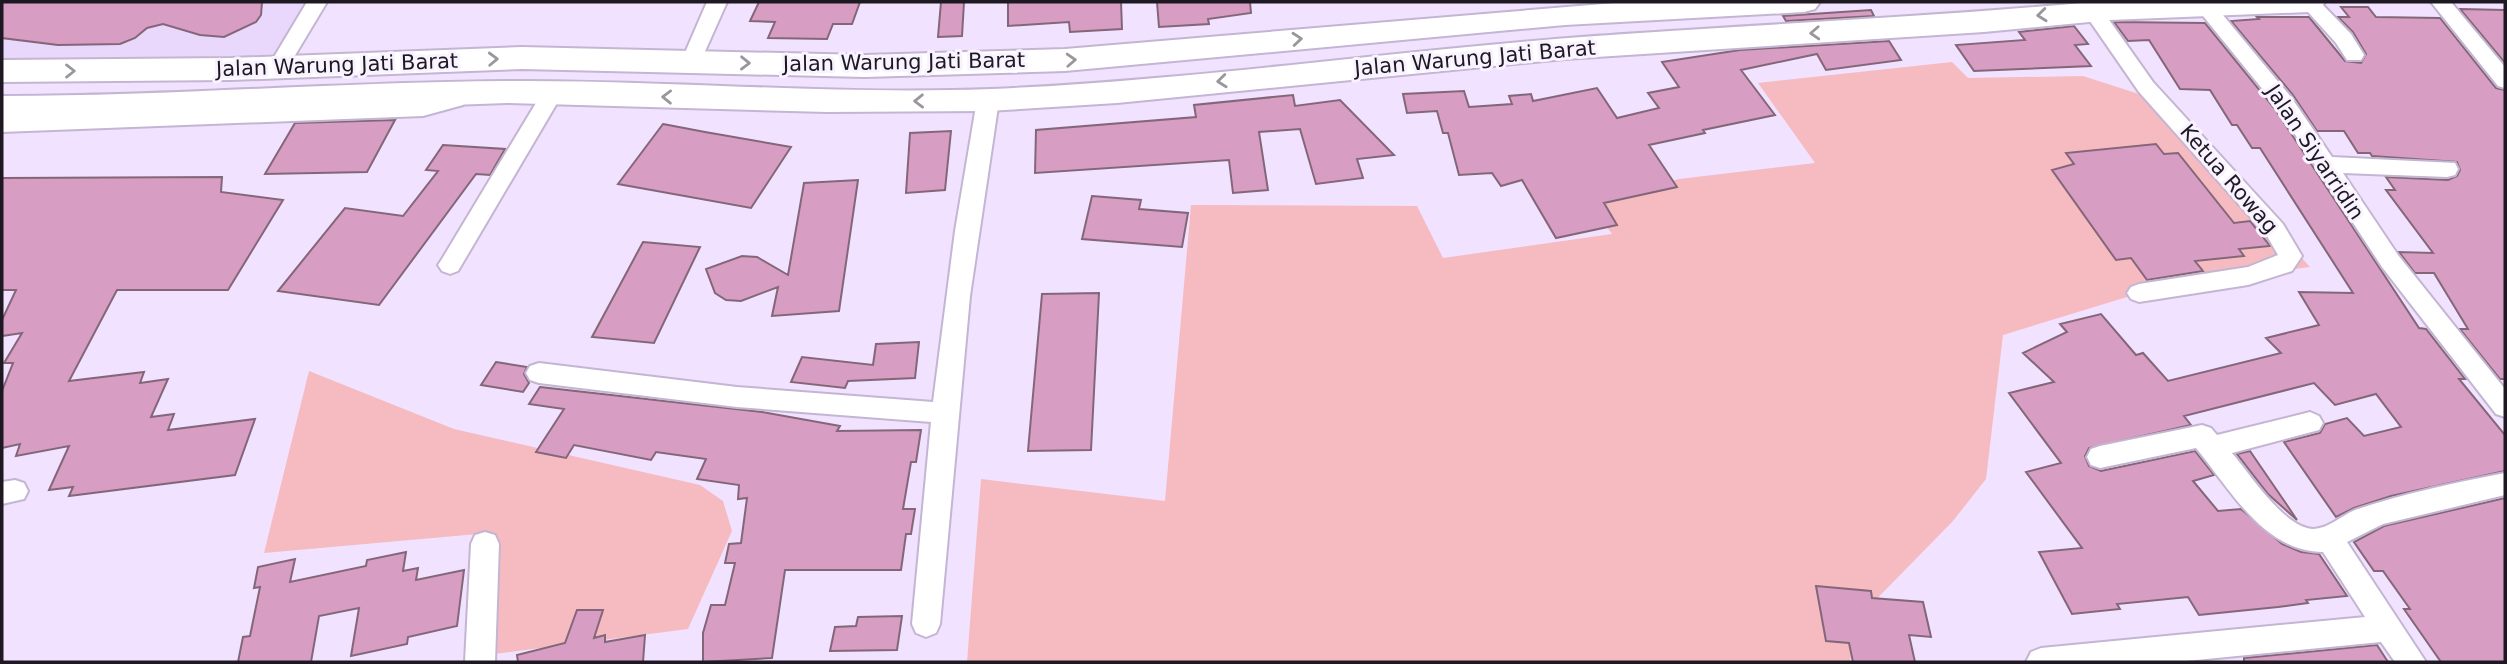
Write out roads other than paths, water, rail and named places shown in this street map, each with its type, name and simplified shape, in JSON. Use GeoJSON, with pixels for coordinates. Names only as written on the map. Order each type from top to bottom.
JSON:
{"type":"FeatureCollection","features":[{"type":"Feature","properties":{"kind":"main road","name":"Jalan Warung Jati Barat"},"geometry":{"type":"LineString","coordinates":[[2,71],[278,67],[522,58],[865,66],[1065,60],[1565,15],[1804,2]]}},
{"type":"Feature","properties":{"kind":"main road","name":"Jalan Warung Jati Barat"},"geometry":{"type":"LineString","coordinates":[[2,107],[86,107],[552,93],[827,101],[988,100],[1117,92],[1565,48],[1972,23],[2109,7],[2206,7],[2309,2]]}},
{"type":"Feature","properties":{"kind":"street"},"geometry":{"type":"LineString","coordinates":[[278,67],[317,2]]}},
{"type":"Feature","properties":{"kind":"street"},"geometry":{"type":"LineString","coordinates":[[691,62],[717,2]]}},
{"type":"Feature","properties":{"kind":"street"},"geometry":{"type":"LineString","coordinates":[[2309,2],[2344,39],[2354,55]]}},
{"type":"Feature","properties":{"kind":"street"},"geometry":{"type":"LineString","coordinates":[[2441,2],[2505,81]]}},
{"type":"Feature","properties":{"kind":"street","name":"Ketua Rowag"},"geometry":{"type":"LineString","coordinates":[[2109,7],[2146,87],[2223,170],[2286,245],[2290,256],[2284,265],[2248,276],[2139,293]]}},
{"type":"Feature","properties":{"kind":"street","name":"Jalan Siyarridin"},"geometry":{"type":"LineString","coordinates":[[2206,7],[2284,102],[2419,300],[2501,395]]}},
{"type":"Feature","properties":{"kind":"street"},"geometry":{"type":"LineString","coordinates":[[450,265],[552,93]]}},
{"type":"Feature","properties":{"kind":"street","name":"Jalan Warung Jati Barat"},"geometry":{"type":"LineString","coordinates":[[2,122],[423,106],[439,104],[462,94]]}},
{"type":"Feature","properties":{"kind":"street"},"geometry":{"type":"LineString","coordinates":[[926,624],[943,413],[966,213],[988,100]]}},
{"type":"Feature","properties":{"kind":"street"},"geometry":{"type":"LineString","coordinates":[[2325,165],[2447,169]]}},
{"type":"Feature","properties":{"kind":"street"},"geometry":{"type":"LineString","coordinates":[[539,373],[737,397],[943,413]]}},
{"type":"Feature","properties":{"kind":"street"},"geometry":{"type":"LineString","coordinates":[[2099,457],[2310,423]]}},
{"type":"Feature","properties":{"kind":"street"},"geometry":{"type":"LineString","coordinates":[[2208,441],[2275,523],[2288,534],[2303,540],[2330,540],[2341,528],[2388,510],[2505,484]]}},
{"type":"Feature","properties":{"kind":"street"},"geometry":{"type":"LineString","coordinates":[[2330,540],[2411,662]]}},
{"type":"Feature","properties":{"kind":"street"},"geometry":{"type":"LineString","coordinates":[[480,662],[485,544]]}},
{"type":"Feature","properties":{"kind":"street"},"geometry":{"type":"LineString","coordinates":[[2042,662],[2389,628]]}}]}
